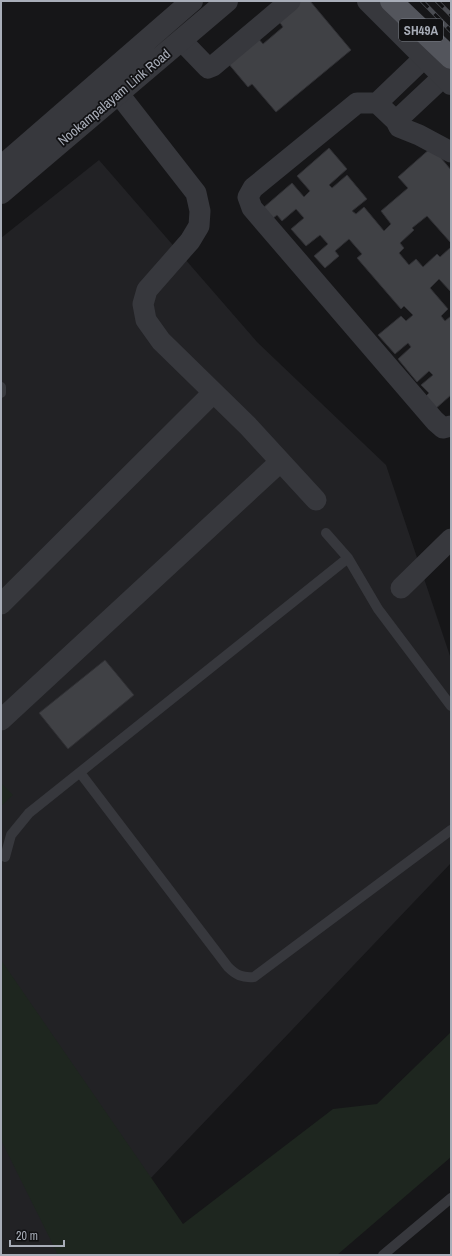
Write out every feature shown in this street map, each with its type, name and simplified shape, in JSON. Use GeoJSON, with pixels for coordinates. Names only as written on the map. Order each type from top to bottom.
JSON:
{"type":"FeatureCollection","features":[{"type":"Feature","properties":{"kind":"main road","name":"SH49A"},"geometry":{"type":"LineString","coordinates":[[391,1],[449,73]]}},
{"type":"Feature","properties":{"kind":"street","name":"Nookampalayam Link Road"},"geometry":{"type":"LineString","coordinates":[[1,167],[192,1]]}},
{"type":"Feature","properties":{"kind":"street","name":"Nookampalayam Link Road"},"geometry":{"type":"LineString","coordinates":[[1,193],[227,1]]}},
{"type":"Feature","properties":{"kind":"street"},"geometry":{"type":"LineString","coordinates":[[181,40],[208,68],[213,66],[290,1]]}},
{"type":"Feature","properties":{"kind":"street"},"geometry":{"type":"LineString","coordinates":[[368,1],[425,58],[449,73],[396,121]]}},
{"type":"Feature","properties":{"kind":"street"},"geometry":{"type":"LineString","coordinates":[[377,103],[425,58]]}},
{"type":"Feature","properties":{"kind":"street"},"geometry":{"type":"LineString","coordinates":[[118,93],[196,193],[200,211],[199,226],[190,241],[147,290],[143,304],[146,320],[161,341],[316,500]]}},
{"type":"Feature","properties":{"kind":"street"},"geometry":{"type":"LineString","coordinates":[[451,152],[419,135],[399,127],[396,121],[377,103],[357,102],[253,188],[248,197],[252,208],[435,421],[443,428],[451,426]]}},
{"type":"Feature","properties":{"kind":"street"},"geometry":{"type":"LineString","coordinates":[[1,604],[213,393]]}},
{"type":"Feature","properties":{"kind":"street"},"geometry":{"type":"LineString","coordinates":[[1,720],[280,462]]}},
{"type":"Feature","properties":{"kind":"street"},"geometry":{"type":"LineString","coordinates":[[401,588],[451,540]]}},
{"type":"Feature","properties":{"kind":"lane"},"geometry":{"type":"LineString","coordinates":[[1,386],[1,393]]}},
{"type":"Feature","properties":{"kind":"lane"},"geometry":{"type":"LineString","coordinates":[[326,533],[348,558],[378,609],[451,706]]}},
{"type":"Feature","properties":{"kind":"lane"},"geometry":{"type":"LineString","coordinates":[[5,856],[11,835],[29,814],[81,774],[348,558]]}},
{"type":"Feature","properties":{"kind":"lane"},"geometry":{"type":"LineString","coordinates":[[81,774],[228,968],[235,974],[245,978],[254,977],[451,830]]}},
{"type":"Feature","properties":{"kind":"lane"},"geometry":{"type":"LineString","coordinates":[[383,1255],[451,1198]]}},
{"type":"Feature","properties":{"kind":"shaded area"},"geometry":{"type":"Polygon","coordinates":[[[99,160],[257,342],[386,465],[451,659],[451,863],[90,1242],[68,1255],[1,1255],[1,238],[99,160]]]}},
{"type":"Feature","properties":{"kind":"shaded area"},"geometry":{"type":"Polygon","coordinates":[[[1,783],[13,795],[1,806],[1,783]]]}},
{"type":"Feature","properties":{"kind":"shaded area"},"geometry":{"type":"Polygon","coordinates":[[[1,960],[183,1224],[333,1109],[377,1104],[451,1032],[451,1157],[337,1255],[58,1255],[1,1140],[1,960]]]}},
{"type":"Feature","properties":{"kind":"building"},"geometry":{"type":"Polygon","coordinates":[[[301,1],[310,1],[351,50],[276,112],[252,84],[248,87],[227,62],[257,37],[263,44],[283,27],[278,20],[301,1]]]}},
{"type":"Feature","properties":{"kind":"building"},"geometry":{"type":"Polygon","coordinates":[[[432,147],[451,170],[451,243],[427,216],[412,228],[414,230],[400,243],[404,248],[399,253],[409,265],[416,259],[423,267],[437,254],[440,257],[451,247],[451,292],[439,279],[430,288],[448,309],[441,316],[445,321],[451,316],[451,395],[434,410],[424,398],[429,393],[421,385],[433,375],[429,371],[417,382],[398,359],[411,347],[408,343],[395,354],[378,335],[401,316],[406,321],[413,315],[404,306],[401,309],[357,258],[362,254],[349,239],[335,251],[339,256],[325,268],[314,256],[328,244],[320,235],[306,246],[291,229],[304,218],[296,209],[282,221],[277,215],[272,219],[263,208],[292,183],[304,197],[310,191],[297,176],[329,148],[347,169],[329,185],[332,188],[347,175],[367,199],[352,211],[356,214],[364,207],[384,231],[391,224],[381,211],[408,188],[398,177],[432,147]]]}},
{"type":"Feature","properties":{"kind":"building"},"geometry":{"type":"Polygon","coordinates":[[[105,660],[134,695],[68,749],[39,713],[105,660]]]}},
{"type":"Feature","properties":{"kind":"railway"},"geometry":{"type":"LineString","coordinates":[[422,1],[451,31]]}},
{"type":"Feature","properties":{"kind":"railway"},"geometry":{"type":"LineString","coordinates":[[437,1],[451,15]]}}]}
